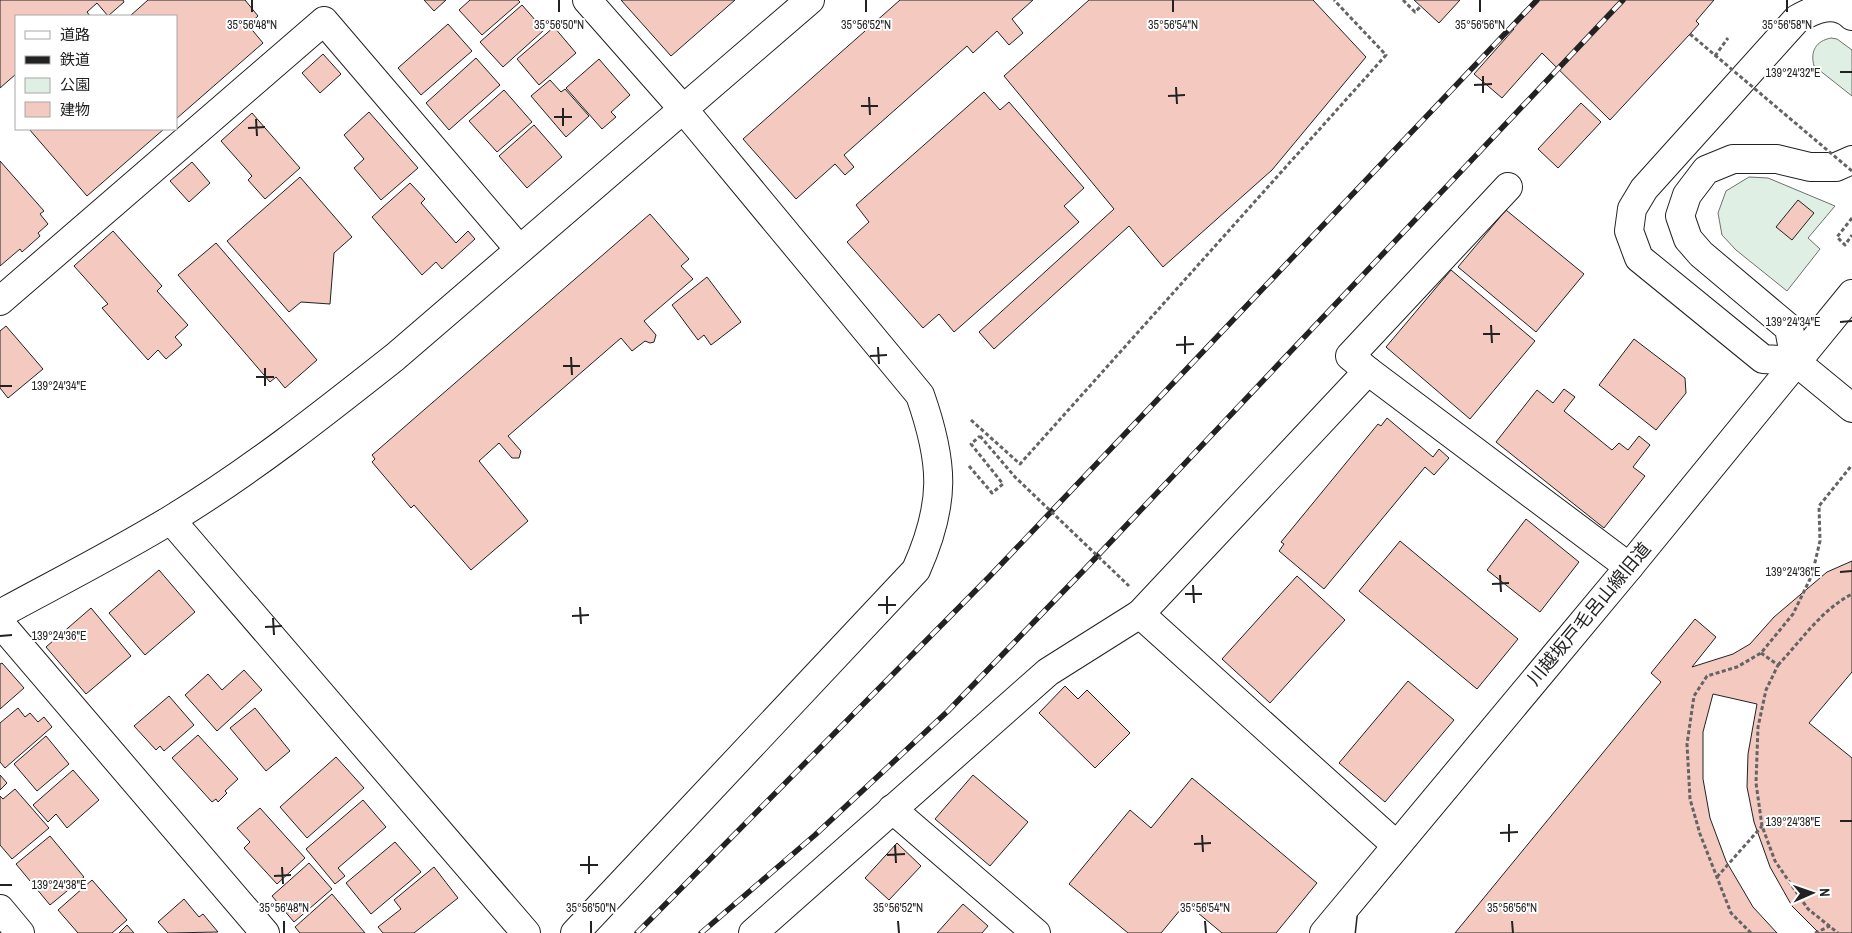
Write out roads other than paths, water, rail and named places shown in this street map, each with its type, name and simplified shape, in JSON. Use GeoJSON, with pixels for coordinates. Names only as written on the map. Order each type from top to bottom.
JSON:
{"type":"FeatureCollection","features":[{"type":"Feature","properties":{"kind":"street"},"geometry":{"type":"LineString","coordinates":[[574,933],[916,570],[931,536],[938,502],[938,462],[932,429],[920,395],[684,110],[587,0]]}},
{"type":"Feature","properties":{"kind":"street"},"geometry":{"type":"LineString","coordinates":[[0,614],[171,520],[268,455],[324,414],[395,357],[810,0]]}},
{"type":"Feature","properties":{"kind":"street"},"geometry":{"type":"LineString","coordinates":[[1852,16],[1846,11],[1828,7],[1815,9],[1797,18],[1644,189],[1632,208],[1628,231],[1639,258],[1763,360],[1795,362],[1852,408]]}},
{"type":"Feature","properties":{"kind":"street"},"geometry":{"type":"LineString","coordinates":[[0,301],[324,20],[519,249]]}},
{"type":"Feature","properties":{"kind":"street"},"geometry":{"type":"LineString","coordinates":[[1795,362],[1789,328],[1701,254],[1688,239],[1680,216],[1687,195],[1706,170],[1733,159],[1777,159],[1810,167],[1836,167],[1852,160]]}},
{"type":"Feature","properties":{"kind":"street"},"geometry":{"type":"LineString","coordinates":[[1508,187],[1350,356],[1629,567]]}},
{"type":"Feature","properties":{"kind":"street","name":"川越坂戸毛呂山線旧道"},"geometry":{"type":"LineString","coordinates":[[1324,933],[1629,567],[1852,294]]}},
{"type":"Feature","properties":{"kind":"street"},"geometry":{"type":"LineString","coordinates":[[753,933],[1048,672],[1140,614],[1368,371]]}},
{"type":"Feature","properties":{"kind":"street"},"geometry":{"type":"LineString","coordinates":[[171,520],[526,933]]}},
{"type":"Feature","properties":{"kind":"street"},"geometry":{"type":"LineString","coordinates":[[1140,614],[1396,846]]}},
{"type":"Feature","properties":{"kind":"street"},"geometry":{"type":"LineString","coordinates":[[0,624],[265,933]]}},
{"type":"Feature","properties":{"kind":"street"},"geometry":{"type":"LineString","coordinates":[[892,809],[1036,933]]}},
{"type":"Feature","properties":{"kind":"street"},"geometry":{"type":"LineString","coordinates":[[0,909],[20,933]]}},
{"type":"Feature","properties":{"kind":"lane"},"geometry":{"type":"LineString","coordinates":[[762,933],[818,875]]}},
{"type":"Feature","properties":{"kind":"lane"},"geometry":{"type":"LineString","coordinates":[[1347,933],[1350,902]]}},
{"type":"Feature","properties":{"kind":"railway"},"geometry":{"type":"LineString","coordinates":[[637,933],[990,576],[1537,0]]}},
{"type":"Feature","properties":{"kind":"railway"},"geometry":{"type":"LineString","coordinates":[[701,933],[815,835],[948,711],[1085,569],[1623,0]]}}]}
